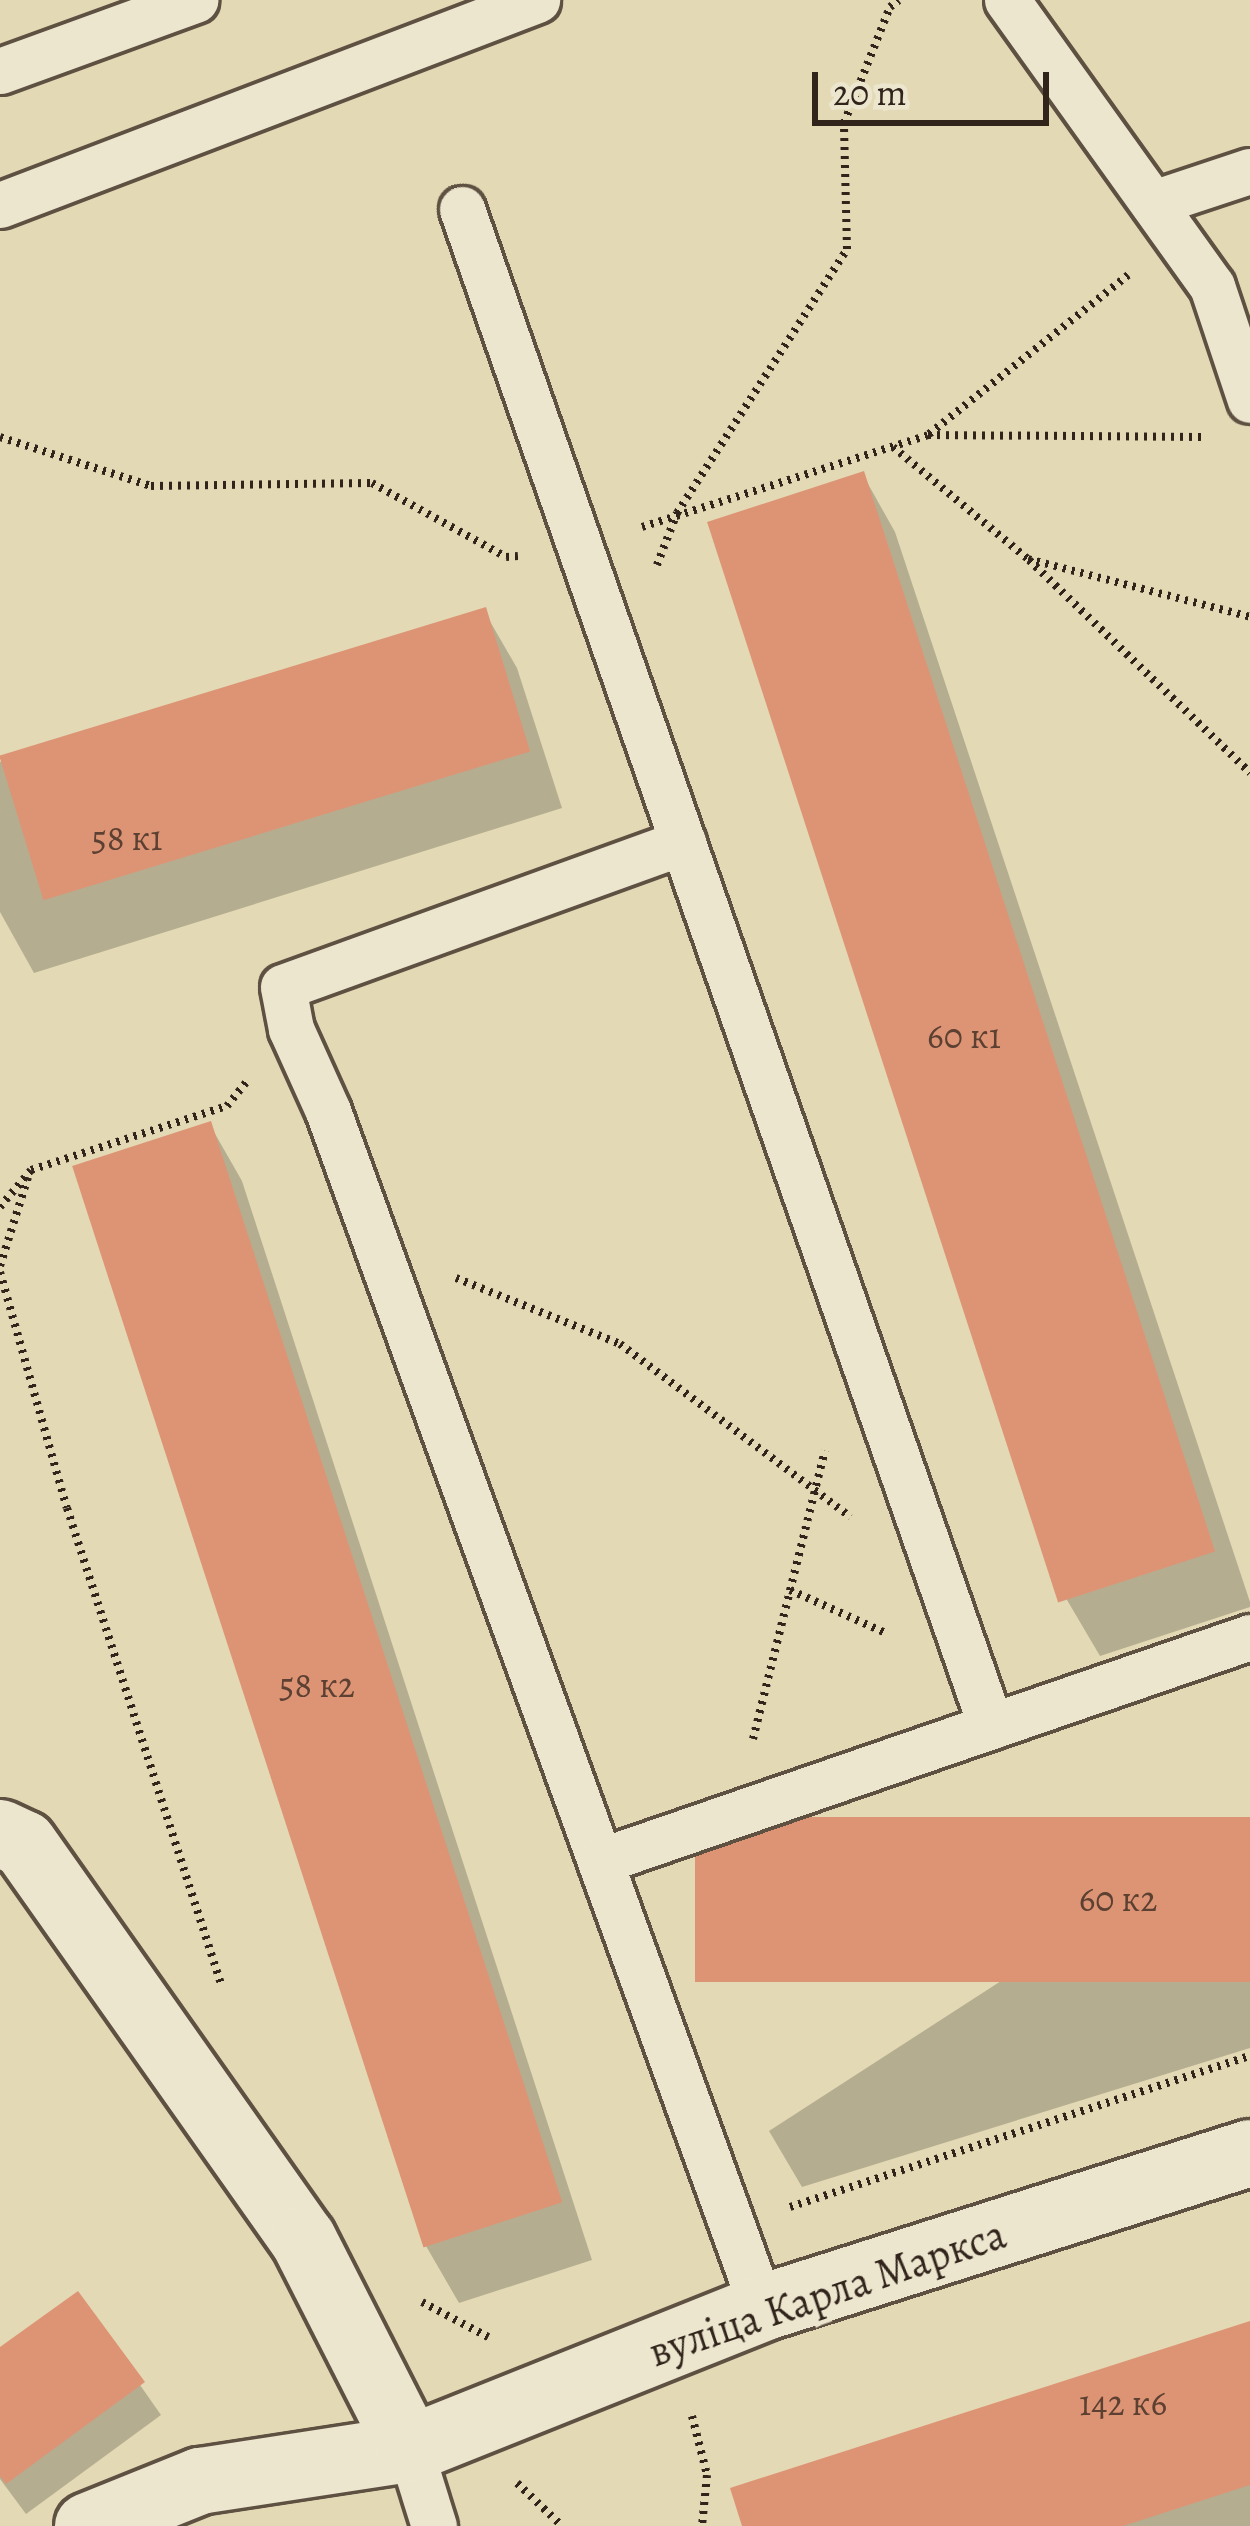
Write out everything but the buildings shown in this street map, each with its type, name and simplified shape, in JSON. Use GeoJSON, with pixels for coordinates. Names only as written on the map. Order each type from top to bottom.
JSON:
{"type":"FeatureCollection","features":[{"type":"Feature","properties":{"kind":"street"},"geometry":{"type":"LineString","coordinates":[[0,1833],[24,1844],[303,2239],[410,2449]]}},
{"type":"Feature","properties":{"kind":"street","name":"вуліца Карла Маркса"},"geometry":{"type":"LineString","coordinates":[[88,2526],[200,2481],[410,2449],[762,2308],[1250,2153]]}},
{"type":"Feature","properties":{"kind":"lane"},"geometry":{"type":"LineString","coordinates":[[0,70],[195,0]]}},
{"type":"Feature","properties":{"kind":"lane"},"geometry":{"type":"LineString","coordinates":[[0,205],[537,0]]}},
{"type":"Feature","properties":{"kind":"lane"},"geometry":{"type":"LineString","coordinates":[[1007,0],[1212,286],[1250,400]]}},
{"type":"Feature","properties":{"kind":"lane"},"geometry":{"type":"LineString","coordinates":[[1164,220],[1250,171]]}},
{"type":"Feature","properties":{"kind":"lane"},"geometry":{"type":"LineString","coordinates":[[462,209],[991,1726]]}},
{"type":"Feature","properties":{"kind":"lane"},"geometry":{"type":"LineString","coordinates":[[683,842],[283,987],[291,1029],[328,1111],[762,2308]]}},
{"type":"Feature","properties":{"kind":"lane"},"geometry":{"type":"LineString","coordinates":[[600,1861],[1250,1637]]}},
{"type":"Feature","properties":{"kind":"lane"},"geometry":{"type":"LineString","coordinates":[[410,2449],[434,2526]]}},
{"type":"Feature","properties":{"kind":"path"},"geometry":{"type":"LineString","coordinates":[[620,662],[677,513],[847,250],[844,123],[890,7],[899,0]]}},
{"type":"Feature","properties":{"kind":"path"},"geometry":{"type":"LineString","coordinates":[[928,435],[1164,220]]}},
{"type":"Feature","properties":{"kind":"path"},"geometry":{"type":"LineString","coordinates":[[892,446],[1028,559],[1250,773]]}},
{"type":"Feature","properties":{"kind":"path"},"geometry":{"type":"LineString","coordinates":[[1028,559],[1250,617]]}},
{"type":"Feature","properties":{"kind":"path"},"geometry":{"type":"LineString","coordinates":[[0,1207],[31,1170],[226,1106],[291,1029]]}},
{"type":"Feature","properties":{"kind":"path"},"geometry":{"type":"LineString","coordinates":[[31,1170],[0,1269],[67,1508],[224,1996]]}},
{"type":"Feature","properties":{"kind":"path"},"geometry":{"type":"LineString","coordinates":[[377,1247],[620,1343],[815,1493],[940,1580]]}},
{"type":"Feature","properties":{"kind":"path"},"geometry":{"type":"LineString","coordinates":[[734,1816],[826,1448]]}},
{"type":"Feature","properties":{"kind":"path"},"geometry":{"type":"LineString","coordinates":[[790,1590],[972,1670]]}},
{"type":"Feature","properties":{"kind":"path"},"geometry":{"type":"LineString","coordinates":[[732,2226],[1250,2056]]}},
{"type":"Feature","properties":{"kind":"path"},"geometry":{"type":"LineString","coordinates":[[407,2295],[574,2383]]}},
{"type":"Feature","properties":{"kind":"path"},"geometry":{"type":"LineString","coordinates":[[674,2344],[706,2475],[702,2526]]}}]}
